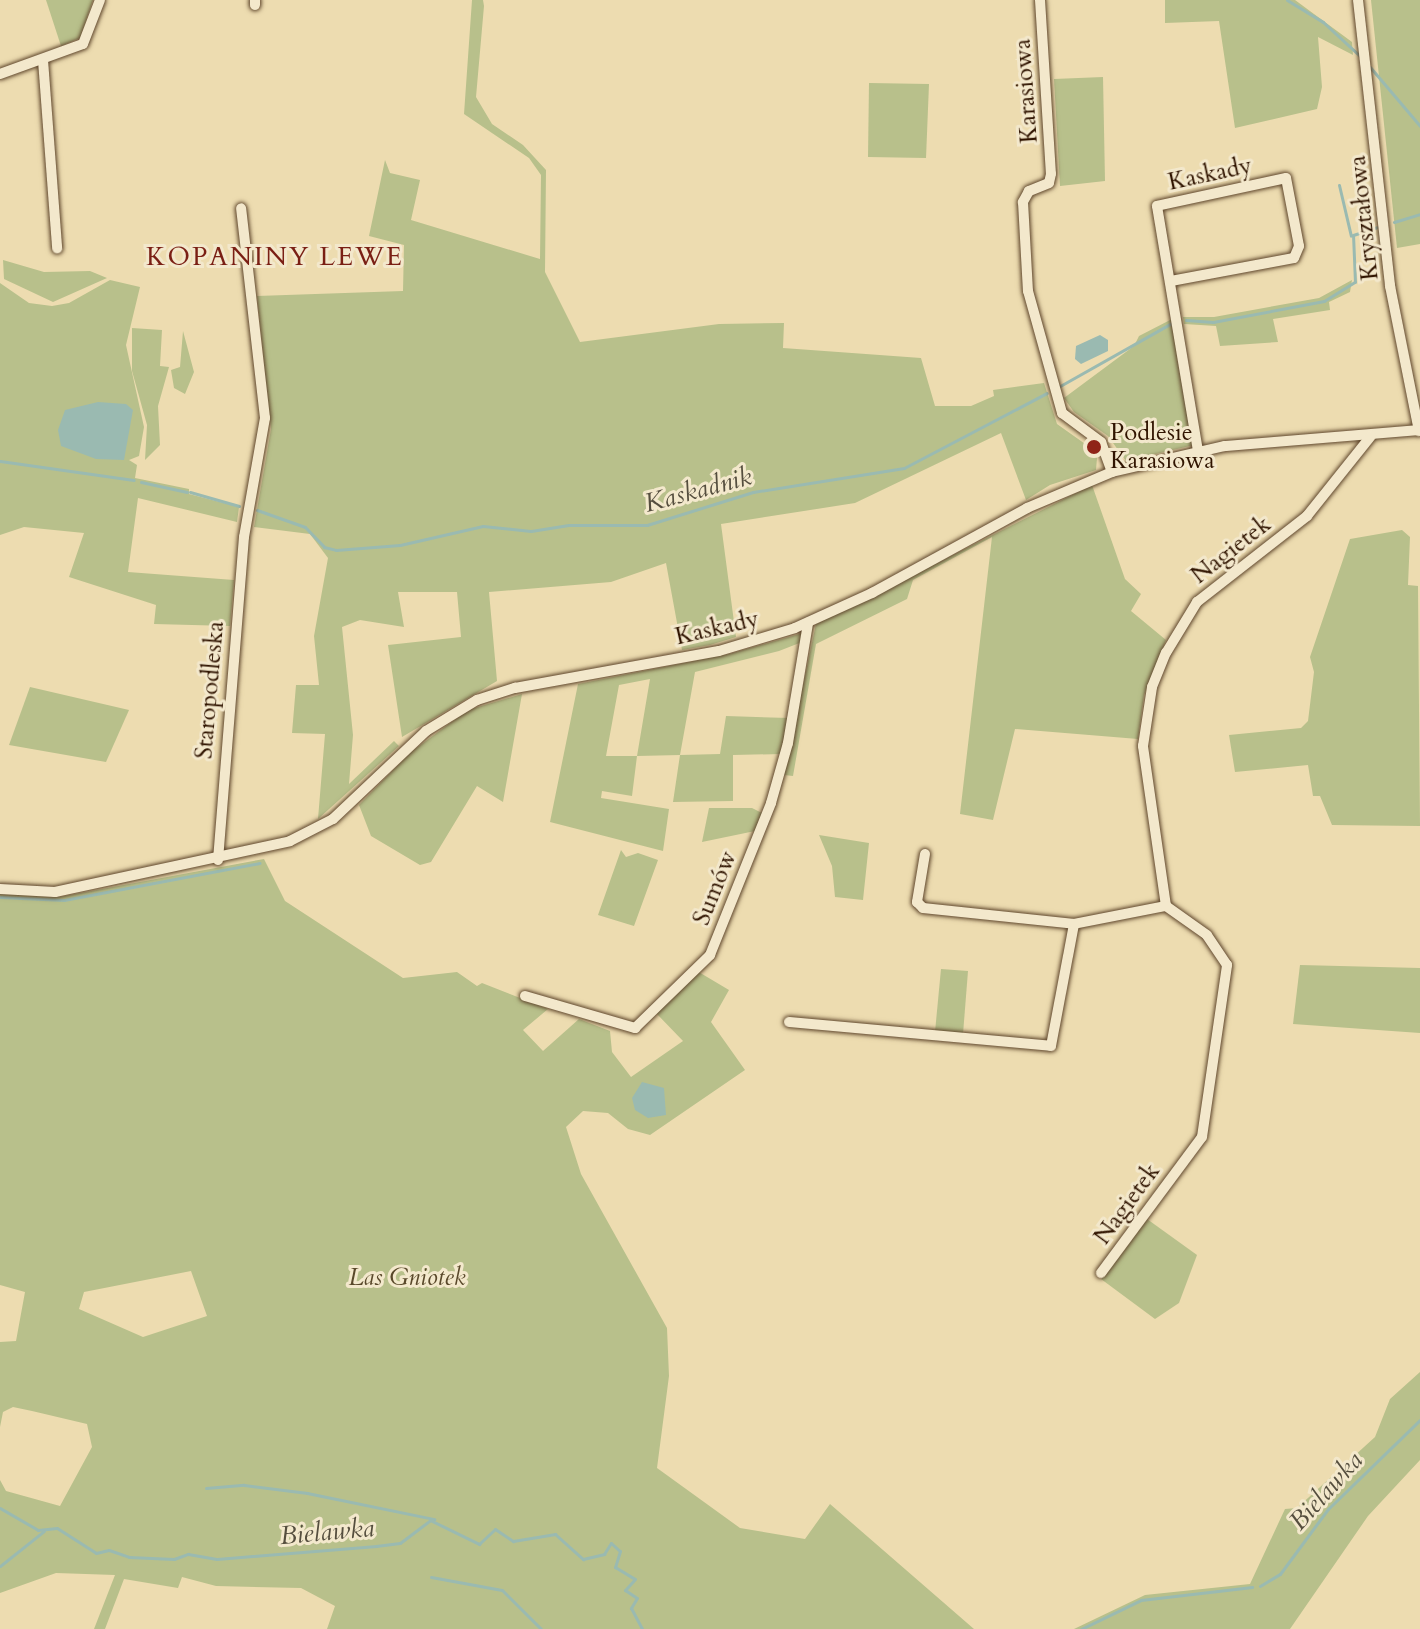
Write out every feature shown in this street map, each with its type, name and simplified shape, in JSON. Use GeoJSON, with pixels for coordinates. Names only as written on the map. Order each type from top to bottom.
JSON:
{"type":"FeatureCollection","features":[{"type":"Feature","properties":{"kind":"street"},"geometry":{"type":"LineString","coordinates":[[0,74],[83,44],[100,0]]}},
{"type":"Feature","properties":{"kind":"street","name":"Karasiowa"},"geometry":{"type":"LineString","coordinates":[[1040,0],[1051,180],[1026,193],[1023,202],[1028,291],[1062,413],[1101,442],[1112,472]]}},
{"type":"Feature","properties":{"kind":"street","name":"Kryształowa"},"geometry":{"type":"LineString","coordinates":[[1358,0],[1390,286],[1419,431]]}},
{"type":"Feature","properties":{"kind":"street"},"geometry":{"type":"LineString","coordinates":[[43,60],[57,248]]}},
{"type":"Feature","properties":{"kind":"street","name":"Kaskady"},"geometry":{"type":"LineString","coordinates":[[1171,281],[1294,258],[1299,246],[1286,178],[1157,206],[1198,451]]}},
{"type":"Feature","properties":{"kind":"street","name":"Staropodleska"},"geometry":{"type":"LineString","coordinates":[[218,860],[246,524],[265,418],[241,208]]}},
{"type":"Feature","properties":{"kind":"street","name":"Kaskady"},"geometry":{"type":"LineString","coordinates":[[218,860],[259,851],[333,819],[426,731],[493,693],[719,651],[808,623],[1027,508],[1112,472],[1198,451],[1419,431]]}},
{"type":"Feature","properties":{"kind":"street","name":"Nagietek"},"geometry":{"type":"LineString","coordinates":[[1101,1273],[1202,1137],[1227,965],[1207,935],[1166,906],[1143,746],[1152,687],[1166,653],[1197,602],[1307,516],[1371,436]]}},
{"type":"Feature","properties":{"kind":"street","name":"Sumów"},"geometry":{"type":"LineString","coordinates":[[525,996],[635,1028],[710,955],[771,803],[788,743],[808,623]]}},
{"type":"Feature","properties":{"kind":"street"},"geometry":{"type":"LineString","coordinates":[[925,854],[917,902],[923,908],[1074,924],[1166,906]]}},
{"type":"Feature","properties":{"kind":"street"},"geometry":{"type":"LineString","coordinates":[[0,889],[55,892],[218,860]]}},
{"type":"Feature","properties":{"kind":"street"},"geometry":{"type":"LineString","coordinates":[[789,1022],[1051,1046],[1074,924]]}},
{"type":"Feature","properties":{"kind":"green space"},"geometry":{"type":"Polygon","coordinates":[[[46,0],[93,0],[80,38],[61,46],[46,0]]]}},
{"type":"Feature","properties":{"kind":"green space"},"geometry":{"type":"Polygon","coordinates":[[[472,0],[483,0],[484,6],[476,97],[492,124],[523,145],[546,170],[545,272],[580,342],[719,324],[784,323],[783,348],[921,358],[935,406],[971,406],[994,396],[993,390],[1044,383],[1057,424],[1088,446],[1097,458],[1096,470],[1050,485],[1026,500],[1001,433],[855,503],[721,524],[736,637],[710,645],[682,650],[666,563],[611,582],[489,592],[497,681],[402,737],[388,645],[461,637],[457,592],[398,592],[404,627],[360,620],[342,627],[353,735],[349,784],[394,741],[399,746],[318,819],[325,734],[292,733],[296,685],[319,685],[314,636],[328,558],[310,534],[254,527],[271,429],[257,296],[403,291],[404,245],[369,236],[385,160],[390,173],[420,180],[411,220],[540,259],[541,175],[529,158],[464,114],[472,0]]]}},
{"type":"Feature","properties":{"kind":"green space"},"geometry":{"type":"Polygon","coordinates":[[[1165,0],[1295,0],[1352,42],[1353,55],[1318,37],[1322,87],[1317,109],[1235,128],[1219,21],[1165,23],[1165,0]]]}},
{"type":"Feature","properties":{"kind":"green space"},"geometry":{"type":"Polygon","coordinates":[[[1371,0],[1420,0],[1420,244],[1397,248],[1371,0]]]}},
{"type":"Feature","properties":{"kind":"green space"},"geometry":{"type":"Polygon","coordinates":[[[1103,77],[1105,181],[1060,186],[1054,79],[1103,77]]]}},
{"type":"Feature","properties":{"kind":"green space"},"geometry":{"type":"Polygon","coordinates":[[[869,83],[929,84],[926,158],[868,157],[869,83]]]}},
{"type":"Feature","properties":{"kind":"green space"},"geometry":{"type":"Polygon","coordinates":[[[3,260],[44,272],[90,271],[107,278],[53,302],[4,279],[3,260]]]}},
{"type":"Feature","properties":{"kind":"green space"},"geometry":{"type":"Polygon","coordinates":[[[110,280],[140,287],[126,345],[144,427],[139,456],[129,460],[137,465],[135,478],[189,489],[189,494],[239,507],[237,522],[138,498],[128,572],[234,580],[230,626],[154,624],[156,605],[69,577],[84,533],[24,527],[0,535],[0,283],[29,303],[52,306],[69,303],[110,280]]]}},
{"type":"Feature","properties":{"kind":"green space"},"geometry":{"type":"Polygon","coordinates":[[[1352,280],[1350,292],[1329,302],[1330,310],[1273,319],[1278,342],[1220,346],[1216,326],[1184,324],[1183,317],[1214,317],[1319,298],[1352,280]]]}},
{"type":"Feature","properties":{"kind":"green space"},"geometry":{"type":"Polygon","coordinates":[[[1174,318],[1194,445],[1126,461],[1108,436],[1074,412],[1064,398],[1134,346],[1139,336],[1174,318]]]}},
{"type":"Feature","properties":{"kind":"green space"},"geometry":{"type":"Polygon","coordinates":[[[132,328],[162,330],[160,366],[169,367],[158,406],[160,445],[145,460],[147,425],[132,371],[132,328]]]}},
{"type":"Feature","properties":{"kind":"green space"},"geometry":{"type":"Polygon","coordinates":[[[183,331],[194,372],[185,394],[174,388],[171,370],[180,367],[183,331]]]}},
{"type":"Feature","properties":{"kind":"green space"},"geometry":{"type":"Polygon","coordinates":[[[1092,485],[1125,579],[1141,594],[1131,611],[1166,640],[1144,695],[1138,739],[1015,729],[993,820],[960,814],[992,537],[913,580],[907,599],[816,644],[793,776],[784,775],[816,624],[1092,485]]]}},
{"type":"Feature","properties":{"kind":"green space"},"geometry":{"type":"Polygon","coordinates":[[[1402,530],[1410,537],[1408,585],[1418,586],[1420,826],[1332,825],[1320,796],[1313,796],[1308,765],[1235,772],[1229,735],[1301,728],[1308,721],[1314,672],[1310,657],[1350,539],[1402,530]]]}},
{"type":"Feature","properties":{"kind":"green space"},"geometry":{"type":"Polygon","coordinates":[[[803,633],[802,642],[779,651],[695,672],[680,755],[637,756],[632,796],[602,791],[601,798],[669,809],[663,851],[550,822],[578,684],[729,654],[803,633]],[[650,679],[619,685],[606,756],[637,756],[650,679]]]}},
{"type":"Feature","properties":{"kind":"green space"},"geometry":{"type":"Polygon","coordinates":[[[30,687],[129,710],[106,762],[9,745],[30,687]]]}},
{"type":"Feature","properties":{"kind":"green space"},"geometry":{"type":"Polygon","coordinates":[[[522,694],[503,802],[477,786],[431,862],[420,865],[371,836],[359,805],[411,752],[468,710],[522,694]]]}},
{"type":"Feature","properties":{"kind":"green space"},"geometry":{"type":"Polygon","coordinates":[[[726,716],[789,718],[781,754],[733,755],[733,801],[673,802],[680,755],[720,754],[726,716]]]}},
{"type":"Feature","properties":{"kind":"green space"},"geometry":{"type":"Polygon","coordinates":[[[709,808],[752,808],[762,813],[755,831],[702,842],[709,808]]]}},
{"type":"Feature","properties":{"kind":"green space"},"geometry":{"type":"Polygon","coordinates":[[[819,835],[869,843],[863,900],[835,897],[832,866],[819,835]]]}},
{"type":"Feature","properties":{"kind":"green space"},"geometry":{"type":"Polygon","coordinates":[[[621,850],[626,857],[638,853],[658,860],[634,926],[598,915],[621,850]]]}},
{"type":"Feature","properties":{"kind":"green space","name":"Las Gniotek"},"geometry":{"type":"Polygon","coordinates":[[[264,859],[285,901],[403,978],[457,972],[477,986],[482,983],[548,1009],[523,1030],[543,1051],[579,1019],[610,1031],[612,1052],[631,1077],[683,1041],[656,1013],[697,971],[729,990],[711,1022],[745,1070],[650,1135],[628,1129],[608,1113],[583,1111],[566,1127],[581,1174],[667,1328],[669,1376],[657,1468],[740,1528],[805,1539],[830,1504],[974,1629],[327,1629],[335,1606],[301,1588],[216,1586],[182,1577],[178,1588],[124,1579],[105,1629],[94,1629],[115,1575],[56,1573],[0,1593],[0,1480],[6,1491],[60,1506],[92,1447],[87,1424],[32,1411],[13,1407],[3,1412],[0,1427],[0,1342],[16,1341],[25,1292],[0,1285],[0,893],[59,897],[264,859]],[[191,1271],[84,1292],[79,1309],[143,1337],[207,1316],[191,1271]]]}},
{"type":"Feature","properties":{"kind":"green space"},"geometry":{"type":"Polygon","coordinates":[[[1300,965],[1420,968],[1420,1033],[1293,1024],[1300,965]]]}},
{"type":"Feature","properties":{"kind":"green space"},"geometry":{"type":"Polygon","coordinates":[[[941,969],[968,971],[963,1034],[935,1032],[941,969]]]}},
{"type":"Feature","properties":{"kind":"green space"},"geometry":{"type":"Polygon","coordinates":[[[1147,1219],[1197,1255],[1179,1303],[1155,1319],[1101,1279],[1147,1219]]]}},
{"type":"Feature","properties":{"kind":"green space"},"geometry":{"type":"Polygon","coordinates":[[[1420,1372],[1420,1460],[1368,1516],[1290,1629],[1074,1629],[1145,1595],[1250,1584],[1285,1509],[1297,1508],[1375,1437],[1390,1399],[1420,1372]]]}},
{"type":"Feature","properties":{"kind":"water"},"geometry":{"type":"Polygon","coordinates":[[[1100,335],[1108,340],[1108,351],[1081,364],[1075,359],[1076,346],[1100,335]]]}},
{"type":"Feature","properties":{"kind":"water"},"geometry":{"type":"Polygon","coordinates":[[[98,402],[126,404],[133,410],[124,460],[96,459],[61,446],[58,430],[65,410],[98,402]]]}},
{"type":"Feature","properties":{"kind":"water"},"geometry":{"type":"Polygon","coordinates":[[[642,1082],[664,1088],[666,1115],[648,1118],[635,1110],[632,1098],[642,1082]]]}},
{"type":"Feature","properties":{"kind":"waterway"},"geometry":{"type":"LineString","coordinates":[[1287,0],[1323,22],[1360,56]]}},
{"type":"Feature","properties":{"kind":"waterway"},"geometry":{"type":"LineString","coordinates":[[1370,67],[1420,126]]}},
{"type":"Feature","properties":{"kind":"waterway"},"geometry":{"type":"LineString","coordinates":[[1339,185],[1351,236]]}},
{"type":"Feature","properties":{"kind":"waterway","name":"Kaskadnik"},"geometry":{"type":"LineString","coordinates":[[1394,222],[1420,214]]}},
{"type":"Feature","properties":{"kind":"waterway","name":"Kaskadnik"},"geometry":{"type":"LineString","coordinates":[[1186,320],[1213,322],[1324,301],[1355,282],[1353,235],[1377,227]]}},
{"type":"Feature","properties":{"kind":"waterway","name":"Kaskadnik"},"geometry":{"type":"LineString","coordinates":[[1060,386],[1172,323]]}},
{"type":"Feature","properties":{"kind":"waterway","name":"Kaskadnik"},"geometry":{"type":"LineString","coordinates":[[257,510],[305,527],[324,547],[336,550],[400,545],[483,526],[531,531],[569,525],[647,525],[753,492],[904,468],[1047,393]]}},
{"type":"Feature","properties":{"kind":"waterway","name":"Kaskadnik"},"geometry":{"type":"LineString","coordinates":[[0,461],[134,480]]}},
{"type":"Feature","properties":{"kind":"waterway","name":"Kaskadnik"},"geometry":{"type":"LineString","coordinates":[[141,482],[187,492]]}},
{"type":"Feature","properties":{"kind":"waterway","name":"Kaskadnik"},"geometry":{"type":"LineString","coordinates":[[190,492],[239,506]]}},
{"type":"Feature","properties":{"kind":"waterway"},"geometry":{"type":"LineString","coordinates":[[0,897],[64,900],[260,863]]}},
{"type":"Feature","properties":{"kind":"waterway","name":"Bielawka"},"geometry":{"type":"LineString","coordinates":[[1260,1586],[1280,1574],[1328,1509],[1420,1420]]}},
{"type":"Feature","properties":{"kind":"waterway"},"geometry":{"type":"LineString","coordinates":[[206,1488],[244,1485],[307,1493],[434,1519]]}},
{"type":"Feature","properties":{"kind":"waterway","name":"Bielawka"},"geometry":{"type":"LineString","coordinates":[[0,1508],[38,1530],[57,1528],[96,1553],[109,1550],[129,1557],[174,1559],[188,1554],[217,1559],[376,1546],[400,1543],[430,1520],[479,1544],[495,1529],[513,1541],[555,1534],[583,1559],[604,1554],[611,1543],[620,1551],[615,1567],[635,1579],[625,1590],[637,1598],[631,1608],[642,1629]]}},
{"type":"Feature","properties":{"kind":"waterway"},"geometry":{"type":"LineString","coordinates":[[0,1566],[44,1531]]}},
{"type":"Feature","properties":{"kind":"waterway"},"geometry":{"type":"LineString","coordinates":[[431,1577],[502,1590],[541,1629]]}},
{"type":"Feature","properties":{"kind":"waterway","name":"Bielawka"},"geometry":{"type":"LineString","coordinates":[[1081,1629],[1141,1600],[1252,1587]]}},
{"type":"Feature","properties":{"kind":"place","name":"Podlesie Karasiowa"},"geometry":{"type":"Point","coordinates":[1094,447]}},
{"type":"Feature","properties":{"kind":"district","name":"KOPANINY LEWE"},"geometry":{"type":"Point","coordinates":[275,257]}}]}
